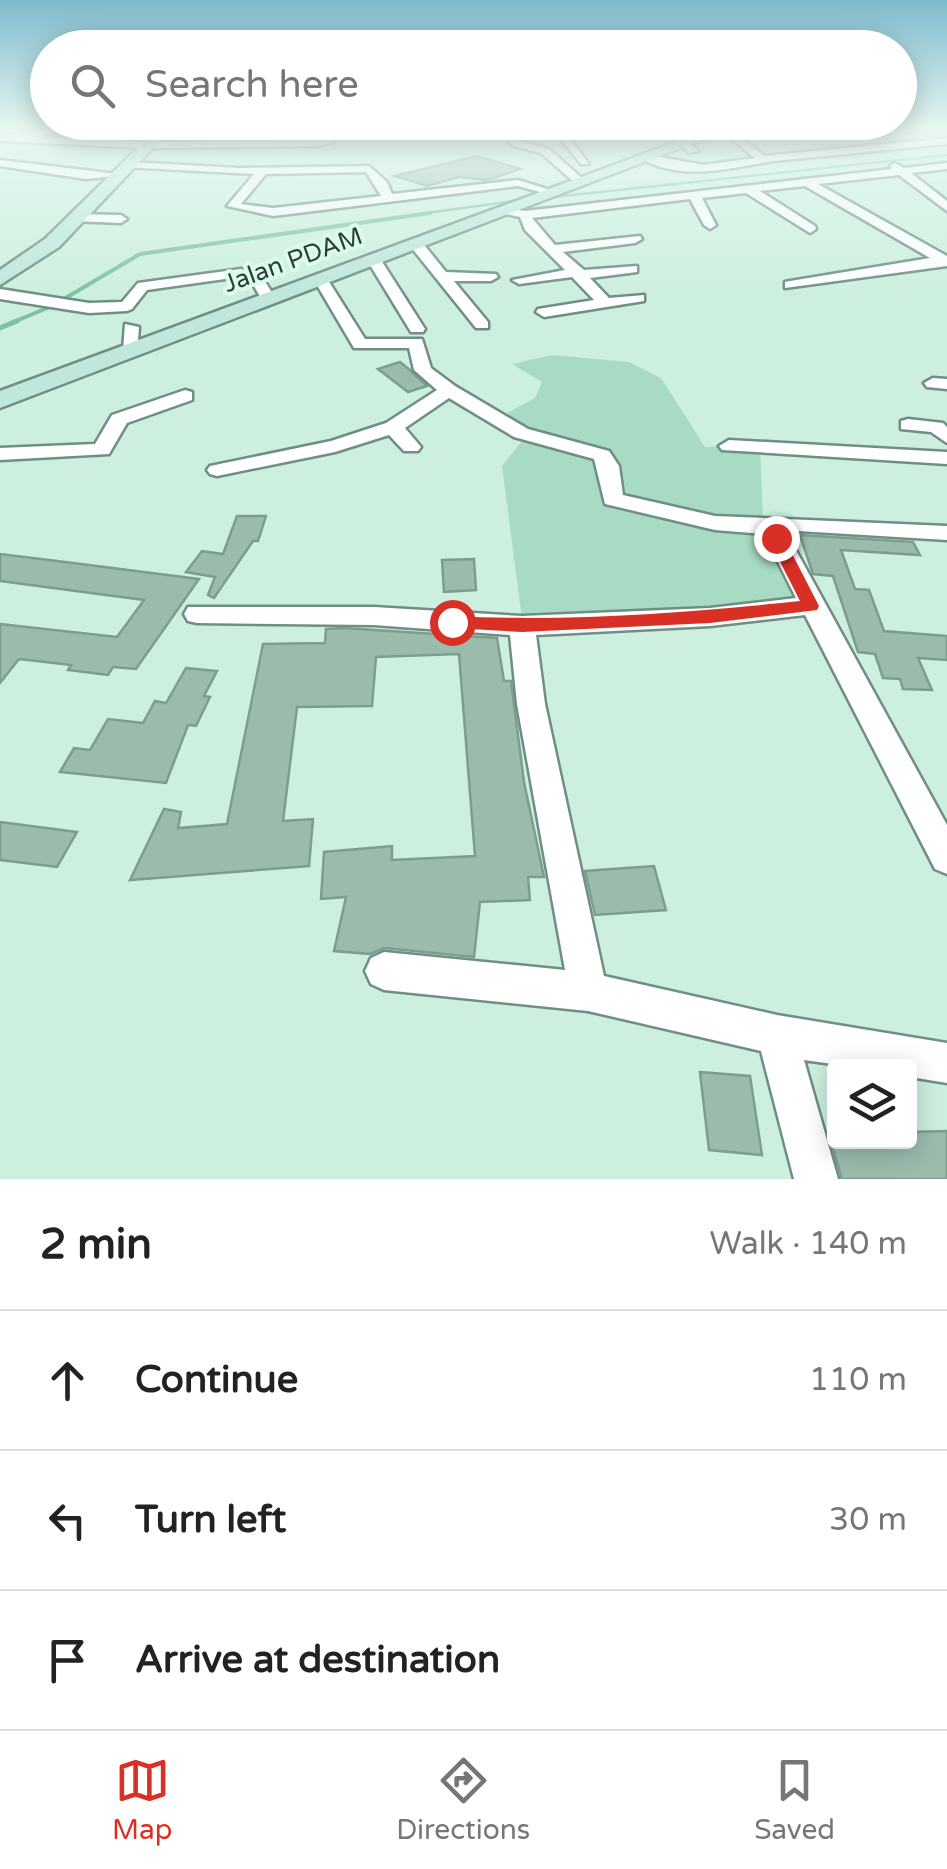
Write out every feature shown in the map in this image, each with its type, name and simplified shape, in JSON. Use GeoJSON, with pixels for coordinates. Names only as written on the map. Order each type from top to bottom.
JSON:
{"type":"FeatureCollection","features":[{"type":"Feature","properties":{"kind":"street"},"geometry":{"type":"LineString","coordinates":[[0,279],[48,246],[108,186]]}},
{"type":"Feature","properties":{"kind":"street"},"geometry":{"type":"LineString","coordinates":[[250,186],[233,206],[273,212],[493,186]]}},
{"type":"Feature","properties":{"kind":"street"},"geometry":{"type":"LineString","coordinates":[[384,186],[388,199]]}},
{"type":"Feature","properties":{"kind":"street"},"geometry":{"type":"LineString","coordinates":[[520,186],[530,203],[530,227],[606,302]]}},
{"type":"Feature","properties":{"kind":"street","name":"Jalan PDAM"},"geometry":{"type":"LineString","coordinates":[[0,400],[131,350],[264,292],[321,280],[566,186]]}},
{"type":"Feature","properties":{"kind":"street"},"geometry":{"type":"LineString","coordinates":[[530,203],[766,186]]}},
{"type":"Feature","properties":{"kind":"street"},"geometry":{"type":"LineString","coordinates":[[813,186],[944,261]]}},
{"type":"Feature","properties":{"kind":"street"},"geometry":{"type":"LineString","coordinates":[[747,188],[810,228]]}},
{"type":"Feature","properties":{"kind":"street"},"geometry":{"type":"LineString","coordinates":[[692,194],[704,207],[710,225]]}},
{"type":"Feature","properties":{"kind":"street"},"geometry":{"type":"LineString","coordinates":[[941,196],[947,207]]}},
{"type":"Feature","properties":{"kind":"street"},"geometry":{"type":"LineString","coordinates":[[76,218],[121,219]]}},
{"type":"Feature","properties":{"kind":"street"},"geometry":{"type":"LineString","coordinates":[[552,249],[635,239]]}},
{"type":"Feature","properties":{"kind":"street"},"geometry":{"type":"LineString","coordinates":[[416,244],[482,324]]}},
{"type":"Feature","properties":{"kind":"street"},"geometry":{"type":"LineString","coordinates":[[876,256],[922,250]]}},
{"type":"Feature","properties":{"kind":"street"},"geometry":{"type":"LineString","coordinates":[[374,260],[417,330]]}},
{"type":"Feature","properties":{"kind":"street"},"geometry":{"type":"LineString","coordinates":[[790,285],[944,261]]}},
{"type":"Feature","properties":{"kind":"street"},"geometry":{"type":"LineString","coordinates":[[519,280],[632,270]]}},
{"type":"Feature","properties":{"kind":"street"},"geometry":{"type":"LineString","coordinates":[[0,294],[82,307],[127,306],[134,291],[143,286],[241,273]]}},
{"type":"Feature","properties":{"kind":"street"},"geometry":{"type":"LineString","coordinates":[[442,276],[491,277]]}},
{"type":"Feature","properties":{"kind":"street"},"geometry":{"type":"LineString","coordinates":[[321,280],[358,342],[416,343],[423,370],[449,390],[521,432],[602,455],[608,461],[610,495],[616,500],[715,523],[947,533]]}},
{"type":"Feature","properties":{"kind":"street"},"geometry":{"type":"LineString","coordinates":[[544,312],[638,298]]}},
{"type":"Feature","properties":{"kind":"street"},"geometry":{"type":"LineString","coordinates":[[130,327],[131,350]]}},
{"type":"Feature","properties":{"kind":"street"},"geometry":{"type":"LineString","coordinates":[[217,470],[335,446],[393,427],[449,390]]}},
{"type":"Feature","properties":{"kind":"street"},"geometry":{"type":"LineString","coordinates":[[0,454],[102,450],[119,419],[184,396]]}},
{"type":"Feature","properties":{"kind":"street"},"geometry":{"type":"LineString","coordinates":[[908,425],[936,427],[947,438]]}},
{"type":"Feature","properties":{"kind":"street"},"geometry":{"type":"LineString","coordinates":[[393,427],[411,447]]}},
{"type":"Feature","properties":{"kind":"street"},"geometry":{"type":"LineString","coordinates":[[730,446],[947,458]]}},
{"type":"Feature","properties":{"kind":"street"},"geometry":{"type":"LineString","coordinates":[[777,528],[776,538],[811,606],[947,858]]}},
{"type":"Feature","properties":{"kind":"street"},"geometry":{"type":"LineString","coordinates":[[198,614],[374,616],[522,626],[710,617],[811,606]]}},
{"type":"Feature","properties":{"kind":"street"},"geometry":{"type":"LineString","coordinates":[[522,626],[531,704],[588,992]]}},
{"type":"Feature","properties":{"kind":"street"},"geometry":{"type":"LineString","coordinates":[[384,971],[588,992],[777,1034],[947,1064]]}},
{"type":"Feature","properties":{"kind":"street"},"geometry":{"type":"LineString","coordinates":[[777,1034],[816,1179]]}},
{"type":"Feature","properties":{"kind":"green space"},"geometry":{"type":"Polygon","coordinates":[[[553,355],[629,362],[661,378],[705,447],[760,444],[763,521],[800,603],[522,619],[502,466],[529,432],[507,413],[535,398],[542,382],[512,364],[553,355]]]}},
{"type":"Feature","properties":{"kind":"building"},"geometry":{"type":"Polygon","coordinates":[[[400,362],[427,386],[408,392],[378,369],[400,362]]]}},
{"type":"Feature","properties":{"kind":"building"},"geometry":{"type":"Polygon","coordinates":[[[237,516],[266,516],[258,541],[253,541],[214,598],[208,595],[215,577],[186,572],[202,551],[223,554],[237,516]]]}},
{"type":"Feature","properties":{"kind":"building"},"geometry":{"type":"Polygon","coordinates":[[[800,535],[913,542],[920,555],[841,550],[855,589],[869,590],[884,631],[947,636],[947,660],[918,658],[932,690],[903,689],[900,679],[883,678],[875,654],[858,652],[833,576],[813,574],[800,535]]]}},
{"type":"Feature","properties":{"kind":"building"},"geometry":{"type":"Polygon","coordinates":[[[0,554],[199,579],[136,669],[113,667],[108,675],[68,670],[71,665],[19,659],[0,683],[0,624],[117,637],[144,600],[0,581],[0,554]]]}},
{"type":"Feature","properties":{"kind":"building"},"geometry":{"type":"Polygon","coordinates":[[[474,559],[476,590],[444,592],[442,560],[474,559]]]}},
{"type":"Feature","properties":{"kind":"building"},"geometry":{"type":"Polygon","coordinates":[[[326,629],[497,638],[504,681],[511,681],[524,782],[544,877],[528,877],[530,900],[480,902],[474,957],[384,948],[370,954],[334,951],[346,897],[321,899],[324,852],[392,846],[392,860],[475,856],[459,654],[376,657],[372,706],[297,707],[283,821],[313,819],[309,866],[130,880],[164,809],[181,812],[178,828],[227,824],[263,644],[325,643],[326,629]]]}},
{"type":"Feature","properties":{"kind":"building"},"geometry":{"type":"Polygon","coordinates":[[[186,668],[217,671],[204,696],[210,697],[196,726],[188,725],[166,783],[60,772],[74,748],[90,750],[108,719],[143,723],[155,701],[166,703],[186,668]]]}},
{"type":"Feature","properties":{"kind":"building"},"geometry":{"type":"Polygon","coordinates":[[[0,822],[77,832],[57,867],[0,860],[0,822]]]}},
{"type":"Feature","properties":{"kind":"building"},"geometry":{"type":"Polygon","coordinates":[[[654,866],[666,910],[595,915],[585,871],[654,866]]]}},
{"type":"Feature","properties":{"kind":"building"},"geometry":{"type":"Polygon","coordinates":[[[700,1072],[750,1076],[762,1155],[709,1150],[700,1072]]]}},
{"type":"Feature","properties":{"kind":"building"},"geometry":{"type":"Polygon","coordinates":[[[947,1131],[947,1179],[842,1179],[833,1149],[917,1149],[917,1132],[947,1131]]]}},
{"type":"Feature","properties":{"kind":"waterway"},"geometry":{"type":"LineString","coordinates":[[544,198],[656,186]]}},
{"type":"Feature","properties":{"kind":"waterway"},"geometry":{"type":"LineString","coordinates":[[412,215],[521,200]]}},
{"type":"Feature","properties":{"kind":"waterway"},"geometry":{"type":"LineString","coordinates":[[11,323],[52,306],[140,254],[430,213]]}},
{"type":"Feature","properties":{"kind":"waterway"},"geometry":{"type":"LineString","coordinates":[[0,328],[17,321]]}},
{"type":"Feature","properties":{"kind":"route"},"geometry":{"type":"LineString","coordinates":[[452,622],[522,626],[710,617],[811,606],[776,538]]}}]}
